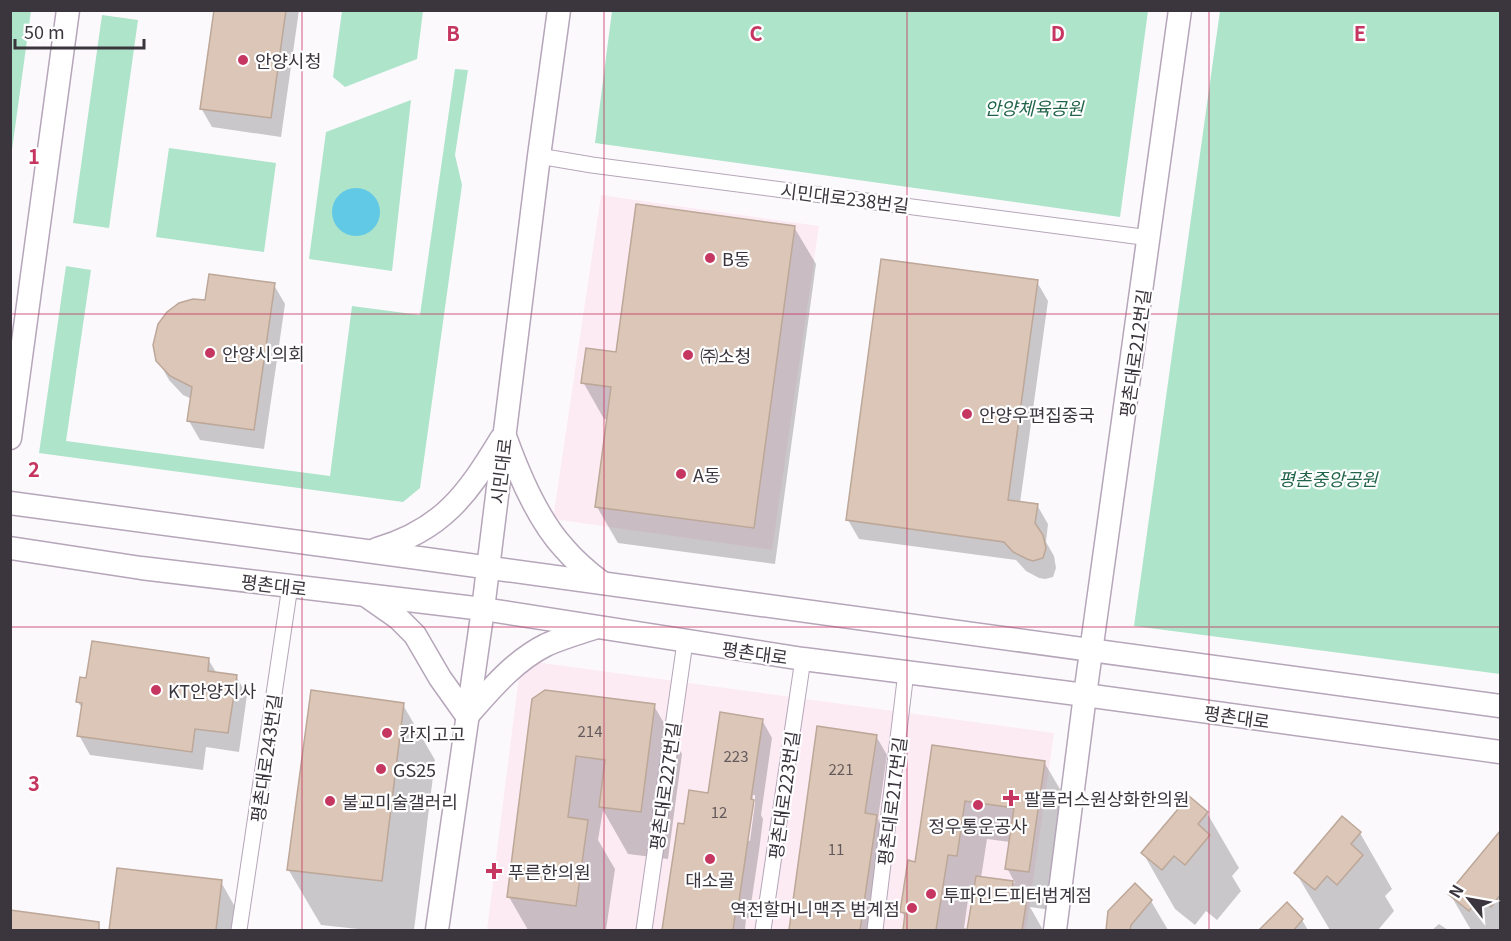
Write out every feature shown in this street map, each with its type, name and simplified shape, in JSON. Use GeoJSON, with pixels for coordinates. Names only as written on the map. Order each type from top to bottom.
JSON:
{"type":"FeatureCollection","features":[{"type":"Feature","properties":{"kind":"street"},"geometry":{"type":"LineString","coordinates":[[10,438],[68,10]]}},
{"type":"Feature","properties":{"kind":"street","name":"시민대로"},"geometry":{"type":"LineString","coordinates":[[437,930],[483,609],[539,156],[560,10]]}},
{"type":"Feature","properties":{"kind":"street","name":"평촌대로212번길"},"geometry":{"type":"LineString","coordinates":[[1055,930],[1085,694],[1180,10]]}},
{"type":"Feature","properties":{"kind":"street","name":"시민대로238번길"},"geometry":{"type":"LineString","coordinates":[[539,156],[592,165],[1150,238]]}},
{"type":"Feature","properties":{"kind":"street"},"geometry":{"type":"LineString","coordinates":[[370,551],[398,542],[435,523],[462,497],[476,479],[504,433]]}},
{"type":"Feature","properties":{"kind":"street"},"geometry":{"type":"LineString","coordinates":[[504,433],[520,478],[553,534],[578,563],[601,582]]}},
{"type":"Feature","properties":{"kind":"street"},"geometry":{"type":"LineString","coordinates":[[10,503],[1500,706]]}},
{"type":"Feature","properties":{"kind":"street","name":"평촌대로"},"geometry":{"type":"LineString","coordinates":[[10,548],[141,568],[483,609],[802,659],[1085,694],[1500,752]]}},
{"type":"Feature","properties":{"kind":"street","name":"평촌대로243번길"},"geometry":{"type":"LineString","coordinates":[[239,930],[290,586]]}},
{"type":"Feature","properties":{"kind":"street"},"geometry":{"type":"LineString","coordinates":[[365,595],[398,618],[415,635],[440,678],[467,716],[501,678],[530,654],[548,644],[596,627]]}},
{"type":"Feature","properties":{"kind":"street","name":"평촌대로227번길"},"geometry":{"type":"LineString","coordinates":[[645,930],[685,642]]}},
{"type":"Feature","properties":{"kind":"street","name":"평촌대로223번길"},"geometry":{"type":"LineString","coordinates":[[763,930],[802,659]]}},
{"type":"Feature","properties":{"kind":"street","name":"평촌대로217번길"},"geometry":{"type":"LineString","coordinates":[[875,930],[906,672]]}},
{"type":"Feature","properties":{"kind":"shaded area"},"geometry":{"type":"Polygon","coordinates":[[[601,195],[819,226],[772,550],[553,519],[601,195]]]}},
{"type":"Feature","properties":{"kind":"shaded area"},"geometry":{"type":"Polygon","coordinates":[[[521,660],[1054,733],[1026,930],[487,930],[521,660]]]}},
{"type":"Feature","properties":{"kind":"green space"},"geometry":{"type":"Polygon","coordinates":[[[10,11],[31,11],[11,157],[10,11]]]}},
{"type":"Feature","properties":{"kind":"green space"},"geometry":{"type":"Polygon","coordinates":[[[342,11],[423,11],[417,59],[345,87],[333,77],[342,11]]]}},
{"type":"Feature","properties":{"kind":"green space","name":"안양체육공원"},"geometry":{"type":"Polygon","coordinates":[[[612,11],[1148,11],[1120,217],[595,143],[612,11]]]}},
{"type":"Feature","properties":{"kind":"green space","name":"평촌중앙공원"},"geometry":{"type":"Polygon","coordinates":[[[1220,11],[1500,11],[1500,674],[1134,626],[1220,11]]]}},
{"type":"Feature","properties":{"kind":"green space"},"geometry":{"type":"Polygon","coordinates":[[[102,15],[138,20],[109,228],[73,223],[102,15]]]}},
{"type":"Feature","properties":{"kind":"green space"},"geometry":{"type":"Polygon","coordinates":[[[455,69],[468,70],[455,155],[462,185],[420,488],[403,502],[39,453],[66,266],[91,270],[66,441],[330,476],[352,306],[420,315],[455,69]]]}},
{"type":"Feature","properties":{"kind":"green space"},"geometry":{"type":"Polygon","coordinates":[[[411,100],[392,271],[309,259],[326,132],[411,100]]]}},
{"type":"Feature","properties":{"kind":"green space"},"geometry":{"type":"Polygon","coordinates":[[[169,148],[276,163],[264,252],[156,237],[169,148]]]}},
{"type":"Feature","properties":{"kind":"water"},"geometry":{"type":"Polygon","coordinates":[[[351,188],[361,188],[373,195],[380,207],[380,217],[373,229],[361,236],[351,236],[336,225],[332,217],[332,207],[343,192],[351,188]]]}},
{"type":"Feature","properties":{"kind":"building","name":"안양시청"},"geometry":{"type":"Polygon","coordinates":[[[214,10],[286,10],[271,118],[200,109],[214,10]]]}},
{"type":"Feature","properties":{"kind":"building"},"geometry":{"type":"Polygon","coordinates":[[[636,204],[795,226],[754,528],[595,507],[611,387],[581,383],[586,348],[616,352],[636,204]]]}},
{"type":"Feature","properties":{"kind":"building"},"geometry":{"type":"Polygon","coordinates":[[[881,259],[1038,280],[1008,500],[1038,504],[1035,523],[1043,535],[1046,548],[1043,558],[1033,561],[1027,559],[1013,552],[1004,542],[846,520],[881,259]]]}},
{"type":"Feature","properties":{"kind":"building","name":"안양시의회"},"geometry":{"type":"Polygon","coordinates":[[[209,274],[275,283],[254,430],[187,421],[192,387],[170,376],[156,361],[153,345],[158,324],[167,312],[179,303],[193,299],[205,300],[209,274]]]}},
{"type":"Feature","properties":{"kind":"building","name":"KT안양지사"},"geometry":{"type":"Polygon","coordinates":[[[92,641],[209,658],[208,671],[237,675],[228,733],[195,729],[192,752],[77,736],[82,703],[76,702],[80,677],[86,678],[92,641]]]}},
{"type":"Feature","properties":{"kind":"building"},"geometry":{"type":"Polygon","coordinates":[[[311,690],[404,703],[382,881],[287,870],[311,690]]]}},
{"type":"Feature","properties":{"kind":"building"},"geometry":{"type":"Polygon","coordinates":[[[545,690],[655,704],[641,812],[599,807],[605,760],[576,756],[568,817],[588,820],[576,906],[507,897],[532,699],[545,690]]]}},
{"type":"Feature","properties":{"kind":"building"},"geometry":{"type":"Polygon","coordinates":[[[720,712],[763,719],[751,799],[754,800],[733,930],[662,930],[678,823],[684,824],[689,790],[708,793],[720,712]]]}},
{"type":"Feature","properties":{"kind":"building"},"geometry":{"type":"Polygon","coordinates":[[[817,726],[877,735],[865,813],[877,815],[860,930],[789,930],[817,726]]]}},
{"type":"Feature","properties":{"kind":"building"},"geometry":{"type":"Polygon","coordinates":[[[932,745],[1045,761],[1029,872],[1005,869],[1014,808],[965,801],[957,856],[948,855],[936,930],[903,930],[905,913],[900,912],[908,860],[915,862],[932,745]]]}},
{"type":"Feature","properties":{"kind":"building"},"geometry":{"type":"Polygon","coordinates":[[[1189,796],[1208,812],[1198,824],[1210,835],[1185,865],[1174,856],[1162,870],[1141,853],[1189,796]]]}},
{"type":"Feature","properties":{"kind":"building"},"geometry":{"type":"Polygon","coordinates":[[[1342,816],[1361,832],[1351,844],[1363,855],[1337,885],[1327,876],[1315,890],[1294,873],[1342,816]]]}},
{"type":"Feature","properties":{"kind":"building"},"geometry":{"type":"Polygon","coordinates":[[[1500,831],[1500,895],[1491,907],[1480,898],[1469,911],[1448,894],[1500,831]]]}},
{"type":"Feature","properties":{"kind":"building"},"geometry":{"type":"Polygon","coordinates":[[[117,868],[222,880],[216,930],[109,930],[117,868]]]}},
{"type":"Feature","properties":{"kind":"building"},"geometry":{"type":"Polygon","coordinates":[[[976,876],[1013,881],[1011,896],[1027,898],[1022,930],[967,930],[976,876]]]}},
{"type":"Feature","properties":{"kind":"building"},"geometry":{"type":"Polygon","coordinates":[[[1135,883],[1152,900],[1131,925],[1130,930],[1106,930],[1108,911],[1135,883]]]}},
{"type":"Feature","properties":{"kind":"building"},"geometry":{"type":"Polygon","coordinates":[[[1287,902],[1303,919],[1294,930],[1259,930],[1287,902]]]}},
{"type":"Feature","properties":{"kind":"building"},"geometry":{"type":"Polygon","coordinates":[[[10,910],[99,922],[99,930],[10,930],[10,910]]]}},
{"type":"Feature","properties":{"kind":"place","name":"안양시청"},"geometry":{"type":"Point","coordinates":[243,60]}},
{"type":"Feature","properties":{"kind":"place","name":"B동"},"geometry":{"type":"Point","coordinates":[710,258]}},
{"type":"Feature","properties":{"kind":"place","name":"안양시의회"},"geometry":{"type":"Point","coordinates":[210,353]}},
{"type":"Feature","properties":{"kind":"place","name":"㈜소청"},"geometry":{"type":"Point","coordinates":[688,355]}},
{"type":"Feature","properties":{"kind":"place","name":"안양우편집중국"},"geometry":{"type":"Point","coordinates":[967,414]}},
{"type":"Feature","properties":{"kind":"place","name":"A동"},"geometry":{"type":"Point","coordinates":[681,474]}},
{"type":"Feature","properties":{"kind":"place","name":"KT안양지사"},"geometry":{"type":"Point","coordinates":[156,690]}},
{"type":"Feature","properties":{"kind":"place","name":"칸지고고"},"geometry":{"type":"Point","coordinates":[387,733]}},
{"type":"Feature","properties":{"kind":"place","name":"GS25"},"geometry":{"type":"Point","coordinates":[381,769]}},
{"type":"Feature","properties":{"kind":"place","name":"팔플러스원상화한의원"},"geometry":{"type":"Point","coordinates":[1011,798]}},
{"type":"Feature","properties":{"kind":"place","name":"불교미술갤러리"},"geometry":{"type":"Point","coordinates":[330,801]}},
{"type":"Feature","properties":{"kind":"place","name":"정우통운공사"},"geometry":{"type":"Point","coordinates":[978,805]}},
{"type":"Feature","properties":{"kind":"place","name":"대소골"},"geometry":{"type":"Point","coordinates":[710,859]}},
{"type":"Feature","properties":{"kind":"place","name":"푸른한의원"},"geometry":{"type":"Point","coordinates":[494,871]}},
{"type":"Feature","properties":{"kind":"place","name":"투파인드피터범계점"},"geometry":{"type":"Point","coordinates":[931,894]}},
{"type":"Feature","properties":{"kind":"place","name":"역전할머니맥주 범계점"},"geometry":{"type":"Point","coordinates":[912,908]}}]}
